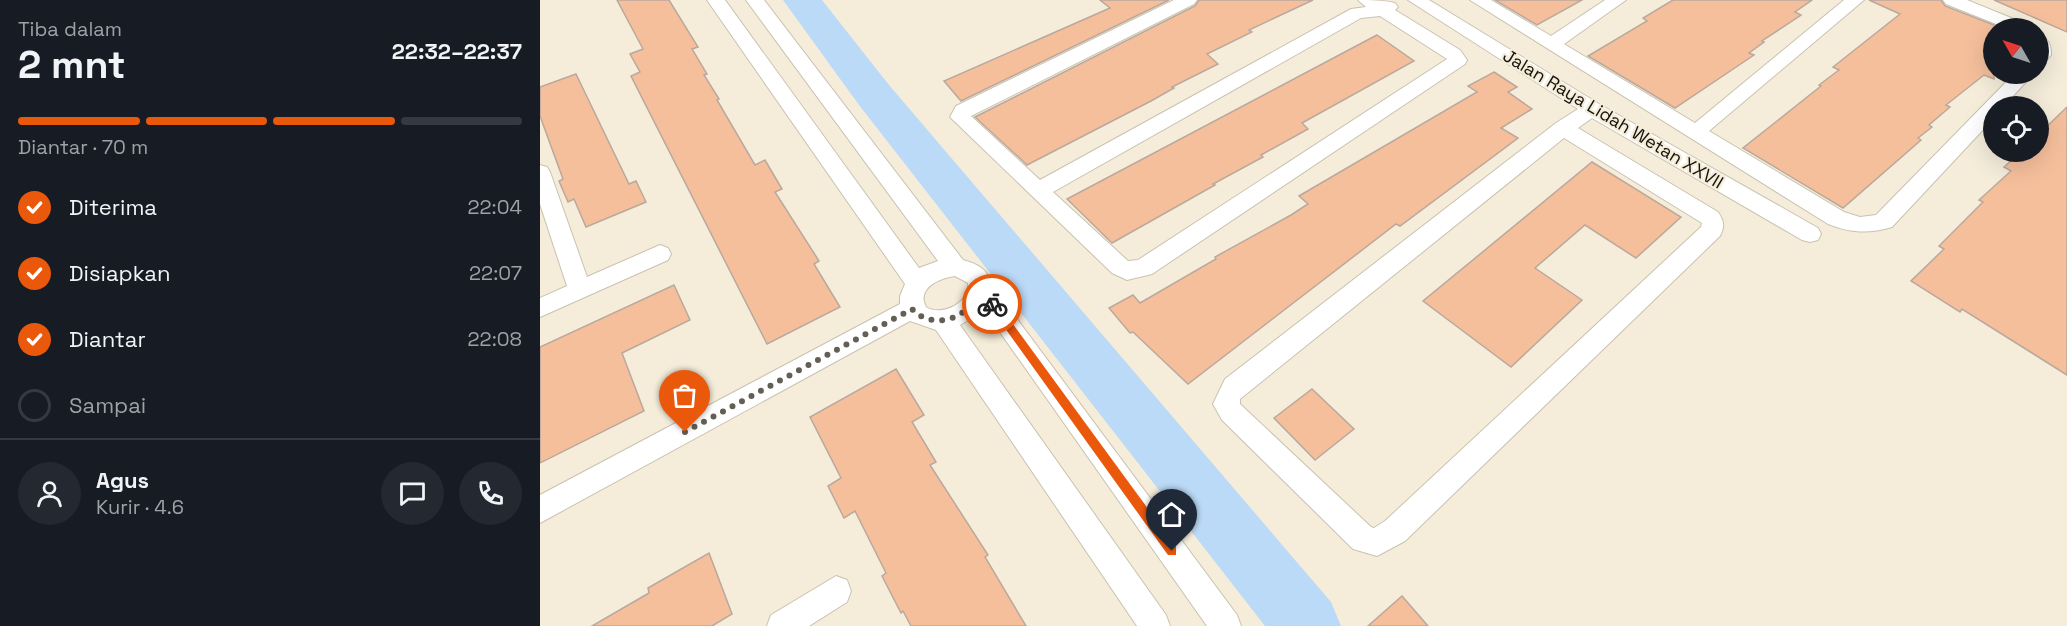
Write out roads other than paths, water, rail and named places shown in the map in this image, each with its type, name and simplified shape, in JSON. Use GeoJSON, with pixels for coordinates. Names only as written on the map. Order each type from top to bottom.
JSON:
{"type":"FeatureCollection","features":[{"type":"Feature","properties":{"kind":"street"},"geometry":{"type":"LineString","coordinates":[[716,0],[917,283]]}},
{"type":"Feature","properties":{"kind":"street"},"geometry":{"type":"LineString","coordinates":[[755,0],[955,267]]}},
{"type":"Feature","properties":{"kind":"street"},"geometry":{"type":"LineString","coordinates":[[1039,190],[1375,5],[1453,54],[1458,60],[1144,268],[1127,271],[1120,267],[960,117],[961,114],[1188,0]]}},
{"type":"Feature","properties":{"kind":"street","name":"Jalan Raya Lidah Wetan XXVII"},"geometry":{"type":"LineString","coordinates":[[1417,0],[1592,110],[1810,234]]}},
{"type":"Feature","properties":{"kind":"street"},"geometry":{"type":"LineString","coordinates":[[1479,0],[1836,218],[1857,226],[1871,226],[1884,221],[2014,84]]}},
{"type":"Feature","properties":{"kind":"street"},"geometry":{"type":"LineString","coordinates":[[1552,44],[1617,0]]}},
{"type":"Feature","properties":{"kind":"street"},"geometry":{"type":"LineString","coordinates":[[1696,132],[1855,0]]}},
{"type":"Feature","properties":{"kind":"street"},"geometry":{"type":"LineString","coordinates":[[1952,0],[1996,18]]}},
{"type":"Feature","properties":{"kind":"street"},"geometry":{"type":"LineString","coordinates":[[1563,128],[1710,218],[1713,222],[1712,230],[1395,531],[1377,542],[1363,538],[1231,412],[1226,404],[1228,396],[1234,387],[1563,128],[1592,110]]}},
{"type":"Feature","properties":{"kind":"street"},"geometry":{"type":"LineString","coordinates":[[541,175],[580,289]]}},
{"type":"Feature","properties":{"kind":"street"},"geometry":{"type":"LineString","coordinates":[[540,308],[660,254]]}},
{"type":"Feature","properties":{"kind":"street"},"geometry":{"type":"LineString","coordinates":[[981,288],[973,305],[954,317],[943,320],[925,318],[912,309],[910,296],[917,283],[934,271],[955,267],[974,273],[980,279],[981,288],[1226,626]]}},
{"type":"Feature","properties":{"kind":"street"},"geometry":{"type":"LineString","coordinates":[[540,510],[912,309]]}},
{"type":"Feature","properties":{"kind":"street"},"geometry":{"type":"LineString","coordinates":[[943,320],[1155,626]]}},
{"type":"Feature","properties":{"kind":"street"},"geometry":{"type":"LineString","coordinates":[[782,626],[836,591]]}},
{"type":"Feature","properties":{"kind":"waterway"},"geometry":{"type":"LineString","coordinates":[[802,0],[874,95],[1307,626]]}}]}
